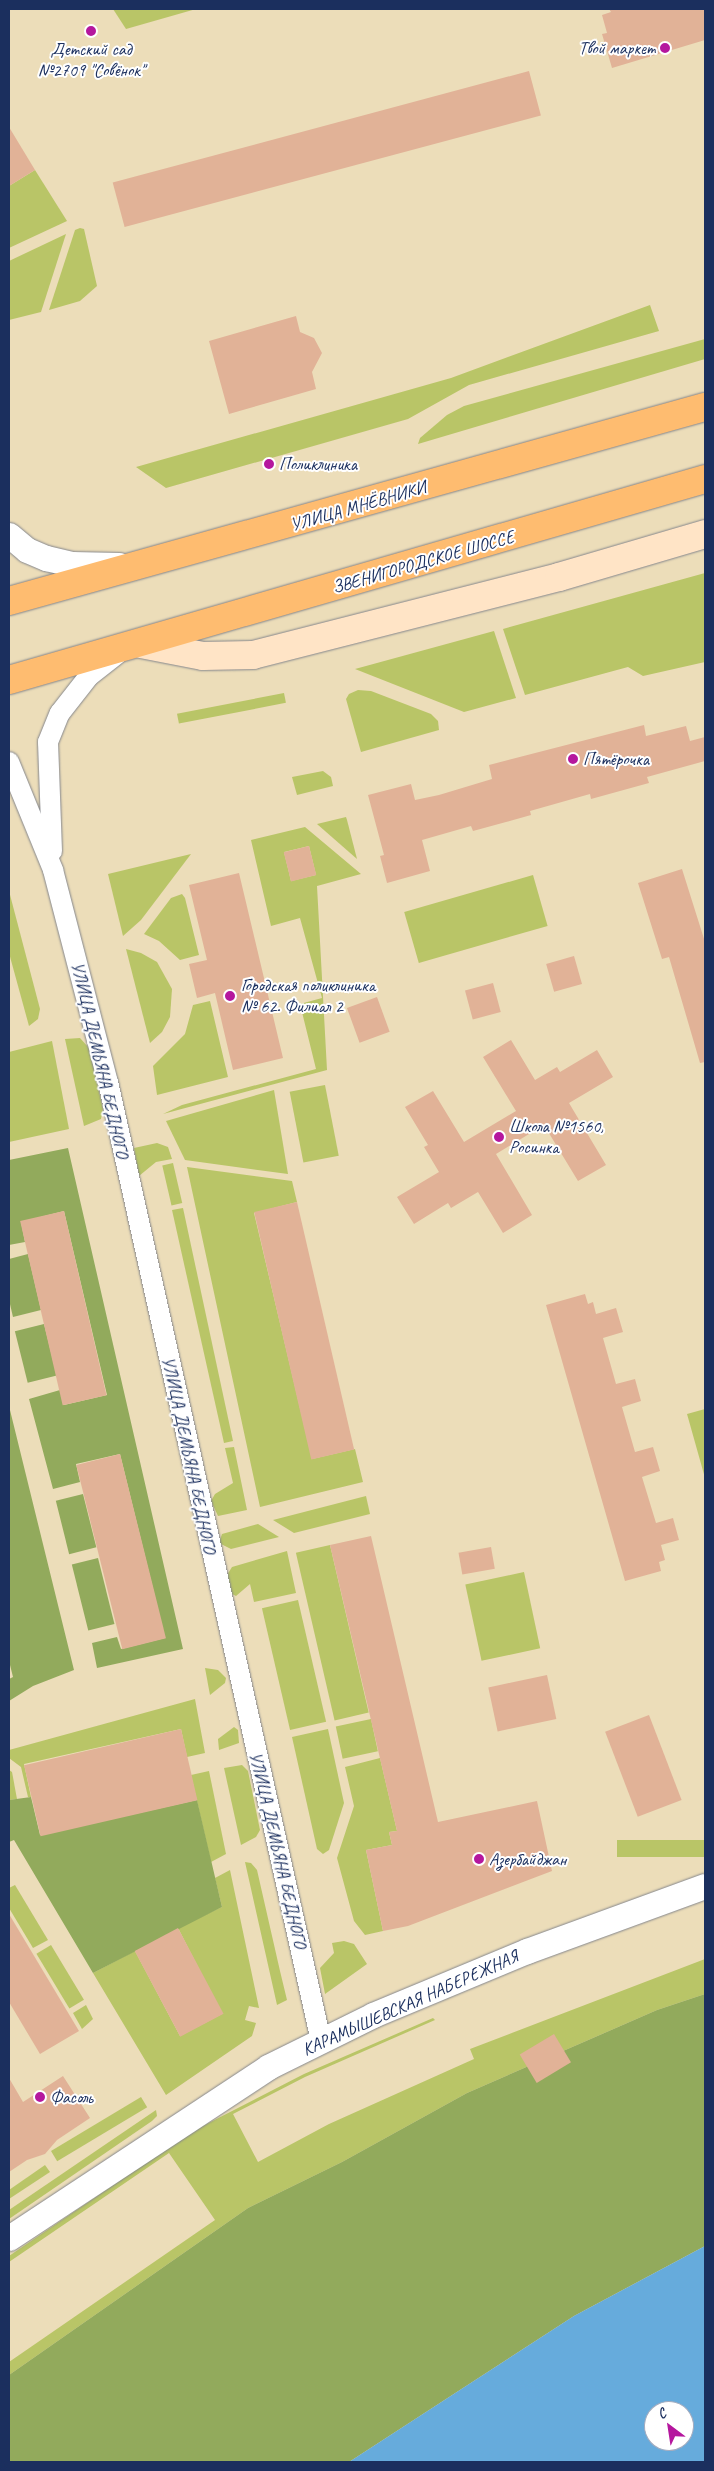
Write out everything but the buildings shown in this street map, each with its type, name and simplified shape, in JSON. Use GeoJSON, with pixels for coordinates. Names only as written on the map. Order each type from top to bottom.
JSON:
{"type":"FeatureCollection","features":[{"type":"Feature","properties":{"kind":"main road","name":"УЛИЦА МНЁВНИКИ"},"geometry":{"type":"LineString","coordinates":[[9,601],[168,559],[705,407]]}},
{"type":"Feature","properties":{"kind":"main road","name":"ЗВЕНИГОРОДСКОЕ ШОССЕ"},"geometry":{"type":"LineString","coordinates":[[138,645],[705,479]]}},
{"type":"Feature","properties":{"kind":"main road"},"geometry":{"type":"LineString","coordinates":[[9,680],[138,645],[202,656],[253,655],[559,577],[705,534]]}},
{"type":"Feature","properties":{"kind":"street"},"geometry":{"type":"LineString","coordinates":[[9,535],[27,550],[71,564],[130,565],[168,559]]}},
{"type":"Feature","properties":{"kind":"street","name":"УЛИЦА ДЕМЬЯНА БЕДНОГО"},"geometry":{"type":"LineString","coordinates":[[53,870],[48,742],[60,713],[89,676],[101,664],[138,645]]}},
{"type":"Feature","properties":{"kind":"street","name":"УЛИЦА ДЕМЬЯНА БЕДНОГО"},"geometry":{"type":"LineString","coordinates":[[9,762],[53,870],[108,1082],[321,2041]]}},
{"type":"Feature","properties":{"kind":"street","name":"КАРАМЫШЕВСКАЯ НАБЕРЕЖНАЯ"},"geometry":{"type":"LineString","coordinates":[[9,2238],[223,2094],[321,2041],[373,2015],[527,1951],[705,1886]]}},
{"type":"Feature","properties":{"kind":"green space"},"geometry":{"type":"Polygon","coordinates":[[[113,9],[196,9],[126,29],[113,9]]]}},
{"type":"Feature","properties":{"kind":"green space"},"geometry":{"type":"Polygon","coordinates":[[[35,170],[67,221],[9,248],[9,186],[35,170]]]}},
{"type":"Feature","properties":{"kind":"green space"},"geometry":{"type":"Polygon","coordinates":[[[84,229],[97,286],[80,301],[49,310],[75,230],[84,229]]]}},
{"type":"Feature","properties":{"kind":"green space"},"geometry":{"type":"Polygon","coordinates":[[[66,234],[41,312],[9,320],[9,261],[66,234]]]}},
{"type":"Feature","properties":{"kind":"green space"},"geometry":{"type":"Polygon","coordinates":[[[650,305],[659,331],[469,385],[408,419],[166,488],[136,467],[451,378],[650,305]]]}},
{"type":"Feature","properties":{"kind":"green space"},"geometry":{"type":"Polygon","coordinates":[[[705,339],[705,359],[418,444],[420,438],[447,415],[464,406],[705,339]]]}},
{"type":"Feature","properties":{"kind":"green space"},"geometry":{"type":"Polygon","coordinates":[[[705,573],[705,662],[643,676],[628,667],[525,695],[503,629],[705,573]]]}},
{"type":"Feature","properties":{"kind":"green space"},"geometry":{"type":"Polygon","coordinates":[[[494,631],[516,698],[464,712],[355,669],[494,631]]]}},
{"type":"Feature","properties":{"kind":"green space"},"geometry":{"type":"Polygon","coordinates":[[[358,690],[371,691],[431,714],[438,721],[439,730],[361,752],[346,699],[349,694],[358,690]]]}},
{"type":"Feature","properties":{"kind":"green space"},"geometry":{"type":"Polygon","coordinates":[[[284,693],[286,703],[179,724],[177,714],[284,693]]]}},
{"type":"Feature","properties":{"kind":"green space"},"geometry":{"type":"Polygon","coordinates":[[[323,771],[331,777],[333,786],[297,795],[292,777],[323,771]]]}},
{"type":"Feature","properties":{"kind":"green space"},"geometry":{"type":"Polygon","coordinates":[[[346,817],[347,820],[357,859],[317,824],[346,817]]]}},
{"type":"Feature","properties":{"kind":"green space"},"geometry":{"type":"Polygon","coordinates":[[[305,827],[361,874],[317,886],[327,1070],[163,1114],[182,1105],[316,1069],[300,1004],[322,998],[300,918],[271,926],[251,840],[305,827]],[[309,846],[284,852],[291,881],[316,875],[309,846]]]}},
{"type":"Feature","properties":{"kind":"green space"},"geometry":{"type":"Polygon","coordinates":[[[191,854],[141,920],[123,936],[108,874],[191,854]]]}},
{"type":"Feature","properties":{"kind":"green space"},"geometry":{"type":"Polygon","coordinates":[[[533,875],[548,926],[419,963],[404,912],[533,875]]]}},
{"type":"Feature","properties":{"kind":"green space"},"geometry":{"type":"Polygon","coordinates":[[[9,891],[40,1009],[38,1019],[29,1026],[9,953],[9,891]]]}},
{"type":"Feature","properties":{"kind":"green space"},"geometry":{"type":"Polygon","coordinates":[[[182,894],[185,898],[199,955],[180,960],[159,941],[144,934],[171,898],[182,894]]]}},
{"type":"Feature","properties":{"kind":"green space"},"geometry":{"type":"Polygon","coordinates":[[[126,949],[141,953],[157,962],[172,989],[170,1017],[162,1032],[150,1043],[126,949]]]}},
{"type":"Feature","properties":{"kind":"green space"},"geometry":{"type":"Polygon","coordinates":[[[210,1001],[228,1077],[157,1095],[153,1066],[185,1034],[193,1005],[210,1001]]]}},
{"type":"Feature","properties":{"kind":"green space"},"geometry":{"type":"Polygon","coordinates":[[[80,1038],[89,1048],[103,1109],[101,1119],[84,1126],[65,1039],[80,1038]]]}},
{"type":"Feature","properties":{"kind":"green space"},"geometry":{"type":"Polygon","coordinates":[[[52,1041],[69,1129],[9,1142],[9,1052],[52,1041]]]}},
{"type":"Feature","properties":{"kind":"green space"},"geometry":{"type":"Polygon","coordinates":[[[325,1085],[339,1156],[303,1163],[290,1092],[325,1085]]]}},
{"type":"Feature","properties":{"kind":"green space"},"geometry":{"type":"Polygon","coordinates":[[[274,1090],[288,1174],[185,1160],[166,1121],[274,1090]]]}},
{"type":"Feature","properties":{"kind":"green space"},"geometry":{"type":"Polygon","coordinates":[[[157,1143],[168,1147],[172,1159],[156,1162],[139,1176],[134,1148],[157,1143]]]}},
{"type":"Feature","properties":{"kind":"green space"},"geometry":{"type":"Polygon","coordinates":[[[68,1148],[183,1649],[97,1668],[92,1643],[117,1637],[121,1649],[165,1638],[120,1454],[76,1464],[80,1482],[53,1489],[29,1399],[60,1390],[64,1405],[107,1395],[64,1211],[21,1222],[25,1242],[9,1245],[9,1160],[68,1148]]]}},
{"type":"Feature","properties":{"kind":"green space"},"geometry":{"type":"Polygon","coordinates":[[[173,1163],[182,1203],[172,1205],[162,1165],[173,1163]]]}},
{"type":"Feature","properties":{"kind":"green space"},"geometry":{"type":"Polygon","coordinates":[[[187,1167],[292,1181],[297,1202],[254,1213],[312,1459],[355,1449],[363,1482],[260,1507],[187,1167]]]}},
{"type":"Feature","properties":{"kind":"green space"},"geometry":{"type":"Polygon","coordinates":[[[183,1208],[233,1441],[224,1443],[172,1210],[183,1208]]]}},
{"type":"Feature","properties":{"kind":"green space"},"geometry":{"type":"Polygon","coordinates":[[[28,1254],[41,1310],[13,1317],[9,1300],[9,1259],[28,1254]]]}},
{"type":"Feature","properties":{"kind":"green space"},"geometry":{"type":"Polygon","coordinates":[[[44,1324],[57,1375],[28,1383],[15,1331],[44,1324]]]}},
{"type":"Feature","properties":{"kind":"green space"},"geometry":{"type":"Polygon","coordinates":[[[9,1406],[74,1670],[33,1686],[9,1701],[9,1679],[13,1677],[9,1661],[9,1406]]]}},
{"type":"Feature","properties":{"kind":"green space"},"geometry":{"type":"Polygon","coordinates":[[[705,1409],[705,1478],[687,1414],[705,1409]]]}},
{"type":"Feature","properties":{"kind":"green space"},"geometry":{"type":"Polygon","coordinates":[[[234,1447],[247,1510],[218,1516],[211,1501],[215,1494],[233,1483],[225,1448],[234,1447]]]}},
{"type":"Feature","properties":{"kind":"green space"},"geometry":{"type":"Polygon","coordinates":[[[83,1494],[96,1547],[69,1554],[56,1501],[83,1494]]]}},
{"type":"Feature","properties":{"kind":"green space"},"geometry":{"type":"Polygon","coordinates":[[[366,1496],[370,1514],[294,1533],[273,1520],[366,1496]]]}},
{"type":"Feature","properties":{"kind":"green space"},"geometry":{"type":"Polygon","coordinates":[[[258,1524],[279,1537],[231,1549],[219,1543],[222,1534],[258,1524]]]}},
{"type":"Feature","properties":{"kind":"green space"},"geometry":{"type":"Polygon","coordinates":[[[330,1545],[369,1713],[335,1720],[296,1553],[330,1545]]]}},
{"type":"Feature","properties":{"kind":"green space"},"geometry":{"type":"Polygon","coordinates":[[[287,1551],[296,1593],[254,1602],[250,1584],[236,1596],[232,1594],[227,1575],[232,1567],[287,1551]]]}},
{"type":"Feature","properties":{"kind":"green space"},"geometry":{"type":"Polygon","coordinates":[[[98,1558],[114,1624],[88,1631],[72,1565],[98,1558]]]}},
{"type":"Feature","properties":{"kind":"green space"},"geometry":{"type":"Polygon","coordinates":[[[524,1572],[540,1648],[482,1661],[465,1584],[524,1572]]]}},
{"type":"Feature","properties":{"kind":"green space"},"geometry":{"type":"Polygon","coordinates":[[[298,1600],[326,1722],[290,1730],[262,1608],[298,1600]]]}},
{"type":"Feature","properties":{"kind":"green space"},"geometry":{"type":"Polygon","coordinates":[[[205,1668],[218,1670],[226,1678],[225,1683],[210,1695],[205,1668]]]}},
{"type":"Feature","properties":{"kind":"green space"},"geometry":{"type":"Polygon","coordinates":[[[195,1699],[205,1753],[187,1757],[181,1729],[24,1764],[31,1797],[28,1797],[21,1767],[9,1758],[9,1750],[195,1699]]]}},
{"type":"Feature","properties":{"kind":"green space"},"geometry":{"type":"Polygon","coordinates":[[[371,1719],[378,1751],[343,1759],[336,1726],[371,1719]]]}},
{"type":"Feature","properties":{"kind":"green space"},"geometry":{"type":"Polygon","coordinates":[[[234,1727],[238,1730],[239,1743],[219,1750],[218,1739],[234,1727]]]}},
{"type":"Feature","properties":{"kind":"green space"},"geometry":{"type":"Polygon","coordinates":[[[328,1729],[344,1803],[329,1850],[323,1854],[317,1849],[292,1737],[328,1729]]]}},
{"type":"Feature","properties":{"kind":"green space"},"geometry":{"type":"Polygon","coordinates":[[[380,1758],[397,1831],[389,1832],[392,1845],[366,1850],[383,1931],[365,1935],[354,1921],[337,1858],[354,1806],[345,1767],[380,1758]]]}},
{"type":"Feature","properties":{"kind":"green space"},"geometry":{"type":"Polygon","coordinates":[[[242,1765],[248,1771],[260,1830],[256,1837],[241,1845],[224,1768],[242,1765]]]}},
{"type":"Feature","properties":{"kind":"green space"},"geometry":{"type":"Polygon","coordinates":[[[9,1770],[12,1772],[17,1799],[9,1800],[9,1770]]]}},
{"type":"Feature","properties":{"kind":"green space"},"geometry":{"type":"Polygon","coordinates":[[[209,1771],[226,1854],[211,1862],[191,1775],[209,1771]]]}},
{"type":"Feature","properties":{"kind":"green space"},"geometry":{"type":"Polygon","coordinates":[[[31,1797],[40,1835],[197,1800],[222,1907],[93,1973],[14,1840],[9,1842],[9,1800],[31,1797]]]}},
{"type":"Feature","properties":{"kind":"green space"},"geometry":{"type":"Polygon","coordinates":[[[617,1840],[705,1840],[705,1857],[617,1857],[617,1840]]]}},
{"type":"Feature","properties":{"kind":"green space"},"geometry":{"type":"Polygon","coordinates":[[[245,1862],[251,1863],[257,1870],[287,2000],[277,2005],[245,1862]]]}},
{"type":"Feature","properties":{"kind":"green space"},"geometry":{"type":"Polygon","coordinates":[[[230,1870],[259,2008],[249,2006],[245,2020],[256,2023],[252,2036],[166,2095],[93,1973],[135,1951],[180,2036],[222,2014],[178,1928],[222,1907],[215,1878],[230,1870]]]}},
{"type":"Feature","properties":{"kind":"green space"},"geometry":{"type":"Polygon","coordinates":[[[15,1885],[48,1940],[33,1948],[9,1908],[9,1888],[15,1885]]]}},
{"type":"Feature","properties":{"kind":"green space"},"geometry":{"type":"Polygon","coordinates":[[[344,1941],[354,1944],[367,1964],[325,1994],[320,1968],[334,1953],[332,1943],[344,1941]]]}},
{"type":"Feature","properties":{"kind":"green space"},"geometry":{"type":"Polygon","coordinates":[[[51,1945],[84,2000],[69,2009],[36,1954],[51,1945]]]}},
{"type":"Feature","properties":{"kind":"green space"},"geometry":{"type":"Polygon","coordinates":[[[705,1959],[705,1994],[657,2010],[467,2093],[342,2162],[248,2208],[9,2375],[9,2362],[215,2220],[169,2153],[9,2262],[9,2256],[193,2131],[304,2074],[433,2018],[435,2020],[305,2077],[233,2114],[258,2162],[329,2124],[474,2059],[470,2049],[705,1959]]]}},
{"type":"Feature","properties":{"kind":"green space"},"geometry":{"type":"Polygon","coordinates":[[[705,1994],[705,2246],[574,2316],[349,2462],[9,2462],[9,2375],[248,2208],[342,2162],[467,2093],[657,2010],[705,1994]]]}},
{"type":"Feature","properties":{"kind":"green space"},"geometry":{"type":"Polygon","coordinates":[[[86,2005],[93,2019],[82,2029],[73,2013],[86,2005]]]}},
{"type":"Feature","properties":{"kind":"green space"},"geometry":{"type":"Polygon","coordinates":[[[141,2097],[147,2107],[57,2161],[51,2151],[141,2097]]]}},
{"type":"Feature","properties":{"kind":"green space"},"geometry":{"type":"Polygon","coordinates":[[[156,2110],[157,2116],[152,2121],[9,2219],[9,2210],[156,2110]]]}},
{"type":"Feature","properties":{"kind":"green space"},"geometry":{"type":"Polygon","coordinates":[[[45,2165],[50,2172],[9,2199],[9,2190],[45,2165]]]}},
{"type":"Feature","properties":{"kind":"water"},"geometry":{"type":"Polygon","coordinates":[[[705,2246],[705,2462],[349,2462],[574,2316],[705,2246]]]}},
{"type":"Feature","properties":{"kind":"place","name":"Детский сад №2709 \"Совёнок\""},"geometry":{"type":"Point","coordinates":[91,31]}},
{"type":"Feature","properties":{"kind":"place","name":"Твой маркет"},"geometry":{"type":"Point","coordinates":[665,48]}},
{"type":"Feature","properties":{"kind":"place","name":"Поликлиника"},"geometry":{"type":"Point","coordinates":[269,464]}},
{"type":"Feature","properties":{"kind":"place","name":"Пятёрочка"},"geometry":{"type":"Point","coordinates":[573,759]}},
{"type":"Feature","properties":{"kind":"place","name":"Городская поликлиника № 62. Филиал 2"},"geometry":{"type":"Point","coordinates":[230,996]}},
{"type":"Feature","properties":{"kind":"place","name":"Школа №1560, Росинка"},"geometry":{"type":"Point","coordinates":[499,1137]}},
{"type":"Feature","properties":{"kind":"place","name":"Азербайджан"},"geometry":{"type":"Point","coordinates":[479,1859]}},
{"type":"Feature","properties":{"kind":"place","name":"Фасоль"},"geometry":{"type":"Point","coordinates":[40,2097]}}]}
